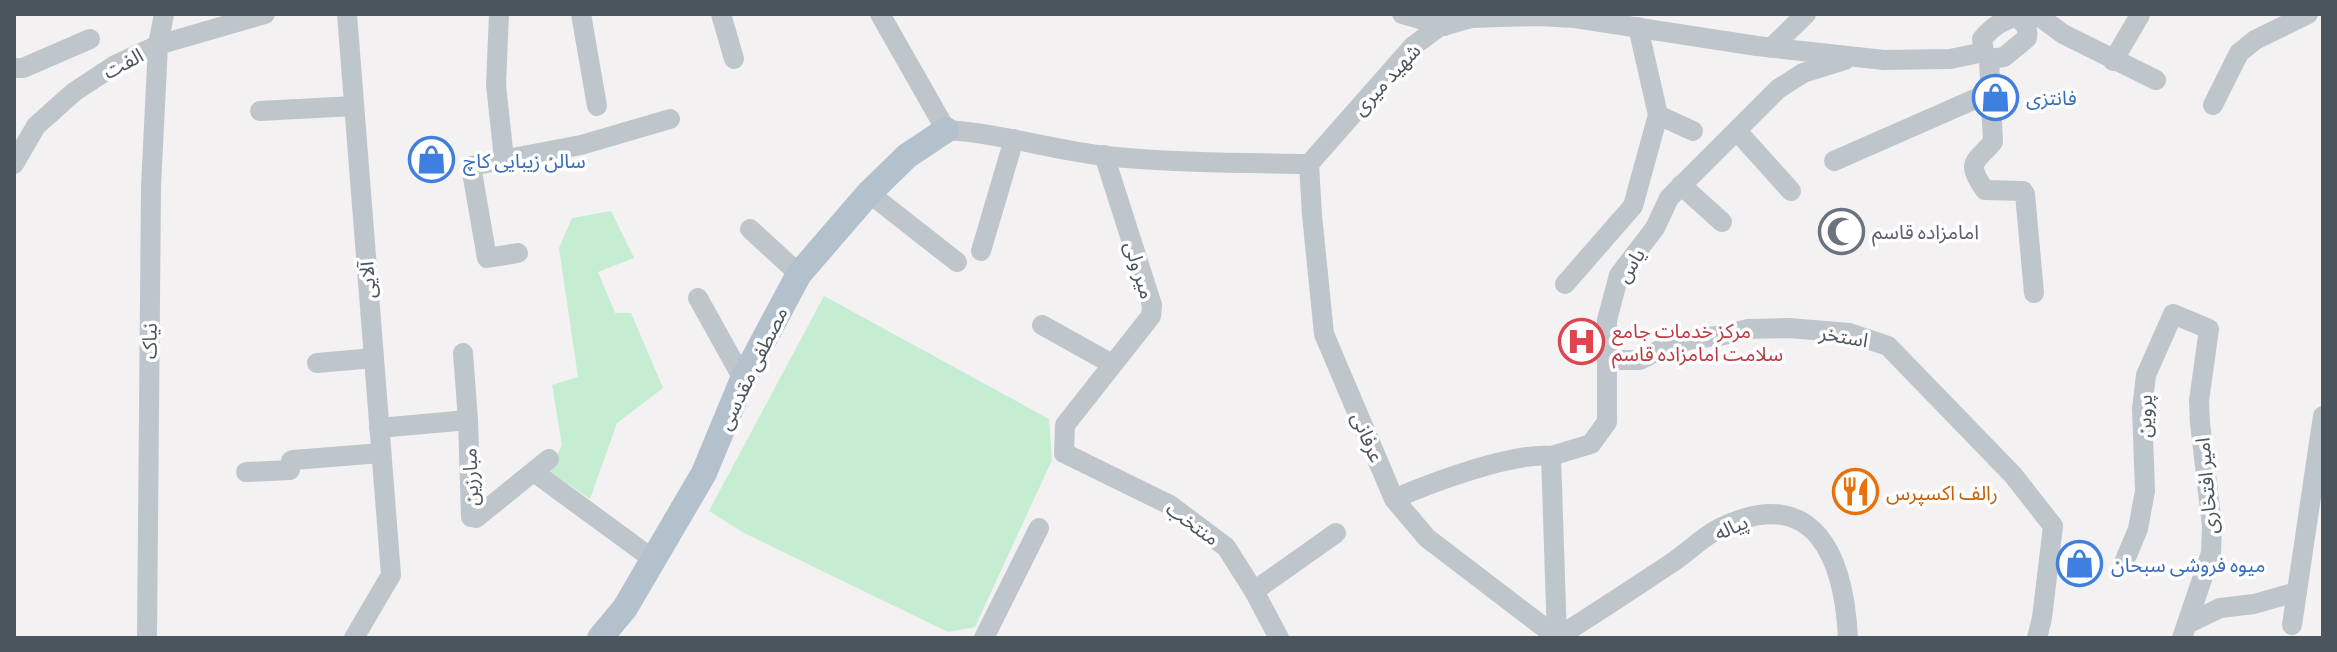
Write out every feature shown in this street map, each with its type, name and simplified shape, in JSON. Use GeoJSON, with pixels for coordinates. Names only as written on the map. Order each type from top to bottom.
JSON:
{"type":"FeatureCollection","features":[{"type":"Feature","properties":{"kind":"main road","name":"مصطفی مقدسی"},"geometry":{"type":"LineString","coordinates":[[600,638],[625,608],[704,473],[743,379],[799,274],[869,193],[907,156],[946,130]]}},
{"type":"Feature","properties":{"kind":"street","name":"نیاک"},"geometry":{"type":"LineString","coordinates":[[147,638],[151,186],[158,45],[164,14]]}},
{"type":"Feature","properties":{"kind":"street","name":"الفت"},"geometry":{"type":"LineString","coordinates":[[14,164],[36,126],[74,92],[115,65],[158,45],[265,14]]}},
{"type":"Feature","properties":{"kind":"street","name":"آلایی"},"geometry":{"type":"LineString","coordinates":[[347,14],[391,575],[354,638]]}},
{"type":"Feature","properties":{"kind":"street"},"geometry":{"type":"LineString","coordinates":[[499,14],[496,85],[504,159]]}},
{"type":"Feature","properties":{"kind":"street"},"geometry":{"type":"LineString","coordinates":[[581,14],[597,106]]}},
{"type":"Feature","properties":{"kind":"street"},"geometry":{"type":"LineString","coordinates":[[721,14],[734,59]]}},
{"type":"Feature","properties":{"kind":"street"},"geometry":{"type":"LineString","coordinates":[[880,14],[946,130],[1104,155],[1173,162],[1309,164]]}},
{"type":"Feature","properties":{"kind":"street"},"geometry":{"type":"LineString","coordinates":[[1402,14],[1444,26]]}},
{"type":"Feature","properties":{"kind":"street"},"geometry":{"type":"LineString","coordinates":[[1771,48],[1806,14]]}},
{"type":"Feature","properties":{"kind":"street"},"geometry":{"type":"LineString","coordinates":[[2113,61],[2140,15]]}},
{"type":"Feature","properties":{"kind":"street","name":"شهید میری"},"geometry":{"type":"LineString","coordinates":[[1309,164],[1413,46],[1444,26],[1471,18],[1576,16],[1771,48],[1884,60],[2004,57],[2027,38],[2025,16]]}},
{"type":"Feature","properties":{"kind":"street"},"geometry":{"type":"LineString","coordinates":[[2034,293],[2025,194],[2023,191],[1985,190],[1973,168],[1980,153],[1993,142],[1991,92],[1982,39],[2006,19],[2025,16],[2156,80]]}},
{"type":"Feature","properties":{"kind":"street"},"geometry":{"type":"LineString","coordinates":[[2213,105],[2239,53],[2255,40],[2303,17]]}},
{"type":"Feature","properties":{"kind":"street"},"geometry":{"type":"LineString","coordinates":[[1565,284],[1633,206],[1658,115],[1638,27]]}},
{"type":"Feature","properties":{"kind":"street"},"geometry":{"type":"LineString","coordinates":[[14,68],[23,68],[90,39]]}},
{"type":"Feature","properties":{"kind":"street","name":"یاس"},"geometry":{"type":"LineString","coordinates":[[1394,499],[1448,478],[1510,460],[1551,456],[1591,444],[1607,422],[1607,320],[1619,275],[1655,228],[1669,198],[1778,89],[1803,73],[1856,57]]}},
{"type":"Feature","properties":{"kind":"street"},"geometry":{"type":"LineString","coordinates":[[1834,161],[1991,92]]}},
{"type":"Feature","properties":{"kind":"street"},"geometry":{"type":"LineString","coordinates":[[260,111],[354,106]]}},
{"type":"Feature","properties":{"kind":"street"},"geometry":{"type":"LineString","coordinates":[[1658,115],[1693,131]]}},
{"type":"Feature","properties":{"kind":"street"},"geometry":{"type":"LineString","coordinates":[[518,253],[487,258],[471,166],[581,145],[670,119]]}},
{"type":"Feature","properties":{"kind":"street"},"geometry":{"type":"LineString","coordinates":[[1737,131],[1791,191]]}},
{"type":"Feature","properties":{"kind":"street"},"geometry":{"type":"LineString","coordinates":[[981,251],[1014,139]]}},
{"type":"Feature","properties":{"kind":"street","name":"میر ولی"},"geometry":{"type":"LineString","coordinates":[[1064,453],[1065,425],[1151,316],[1152,305],[1104,155]]}},
{"type":"Feature","properties":{"kind":"street","name":"عرفانی"},"geometry":{"type":"LineString","coordinates":[[1309,164],[1324,334],[1394,499],[1427,538],[1557,638]]}},
{"type":"Feature","properties":{"kind":"street"},"geometry":{"type":"LineString","coordinates":[[1681,185],[1722,222]]}},
{"type":"Feature","properties":{"kind":"street"},"geometry":{"type":"LineString","coordinates":[[869,193],[957,262]]}},
{"type":"Feature","properties":{"kind":"street"},"geometry":{"type":"LineString","coordinates":[[1633,206],[1655,228]]}},
{"type":"Feature","properties":{"kind":"street"},"geometry":{"type":"LineString","coordinates":[[750,229],[799,274]]}},
{"type":"Feature","properties":{"kind":"street"},"geometry":{"type":"LineString","coordinates":[[698,298],[743,379]]}},
{"type":"Feature","properties":{"kind":"street","name":"پروین"},"geometry":{"type":"LineString","coordinates":[[2125,560],[2138,529],[2145,491],[2142,409],[2146,375],[2173,314],[2209,329]]}},
{"type":"Feature","properties":{"kind":"street"},"geometry":{"type":"LineString","coordinates":[[1042,325],[1112,364]]}},
{"type":"Feature","properties":{"kind":"street","name":"استخر"},"geometry":{"type":"LineString","coordinates":[[1608,360],[1640,360],[1665,347],[1748,329],[1789,328],[1849,333],[1888,346],[2013,475],[2053,526],[2037,638]]}},
{"type":"Feature","properties":{"kind":"street","name":"امیر افتخاری"},"geometry":{"type":"LineString","coordinates":[[2184,631],[2211,553],[2212,526],[2199,412],[2209,329]]}},
{"type":"Feature","properties":{"kind":"street","name":"مبارزین"},"geometry":{"type":"LineString","coordinates":[[463,353],[471,517],[476,518],[541,466],[654,560]]}},
{"type":"Feature","properties":{"kind":"street"},"geometry":{"type":"LineString","coordinates":[[317,363],[374,358]]}},
{"type":"Feature","properties":{"kind":"street"},"geometry":{"type":"LineString","coordinates":[[2292,625],[2323,416]]}},
{"type":"Feature","properties":{"kind":"street"},"geometry":{"type":"LineString","coordinates":[[379,428],[468,420]]}},
{"type":"Feature","properties":{"kind":"street"},"geometry":{"type":"LineString","coordinates":[[246,472],[289,470],[293,460],[381,453]]}},
{"type":"Feature","properties":{"kind":"street","name":"منتخب"},"geometry":{"type":"LineString","coordinates":[[1064,453],[1170,505],[1226,547],[1279,638]]}},
{"type":"Feature","properties":{"kind":"street"},"geometry":{"type":"LineString","coordinates":[[1551,456],[1557,638]]}},
{"type":"Feature","properties":{"kind":"street","name":"پیاله"},"geometry":{"type":"LineString","coordinates":[[1557,638],[1679,559],[1718,529],[1752,516],[1783,514],[1801,520],[1825,544],[1840,580],[1848,638]]}},
{"type":"Feature","properties":{"kind":"street"},"geometry":{"type":"LineString","coordinates":[[984,638],[1039,528]]}},
{"type":"Feature","properties":{"kind":"street"},"geometry":{"type":"LineString","coordinates":[[1254,591],[1336,533]]}},
{"type":"Feature","properties":{"kind":"street"},"geometry":{"type":"LineString","coordinates":[[2184,631],[2220,608],[2254,604],[2296,592]]}},
{"type":"Feature","properties":{"kind":"green space"},"geometry":{"type":"Polygon","coordinates":[[[611,211],[634,258],[598,272],[615,313],[631,313],[663,388],[617,423],[590,499],[549,471],[562,445],[552,385],[578,377],[559,248],[572,218],[611,211]]]}},
{"type":"Feature","properties":{"kind":"green space"},"geometry":{"type":"Polygon","coordinates":[[[824,296],[1049,419],[1052,460],[975,627],[948,632],[744,533],[709,511],[824,296]]]}},
{"type":"Feature","properties":{"kind":"place","name":"فانتزی"},"geometry":{"type":"Point","coordinates":[1995,97]}},
{"type":"Feature","properties":{"kind":"place","name":"سالن زیبایی کاچ"},"geometry":{"type":"Point","coordinates":[432,160]}},
{"type":"Feature","properties":{"kind":"place","name":"امامزاده قاسم"},"geometry":{"type":"Point","coordinates":[1841,231]}},
{"type":"Feature","properties":{"kind":"place","name":"مرکز خدمات جامع سلامت امامزاده قاسم"},"geometry":{"type":"Point","coordinates":[1581,341]}},
{"type":"Feature","properties":{"kind":"place","name":"رالف اکسپرس"},"geometry":{"type":"Point","coordinates":[1855,492]}},
{"type":"Feature","properties":{"kind":"place","name":"میوه فروشی سبحان"},"geometry":{"type":"Point","coordinates":[2080,564]}}]}
